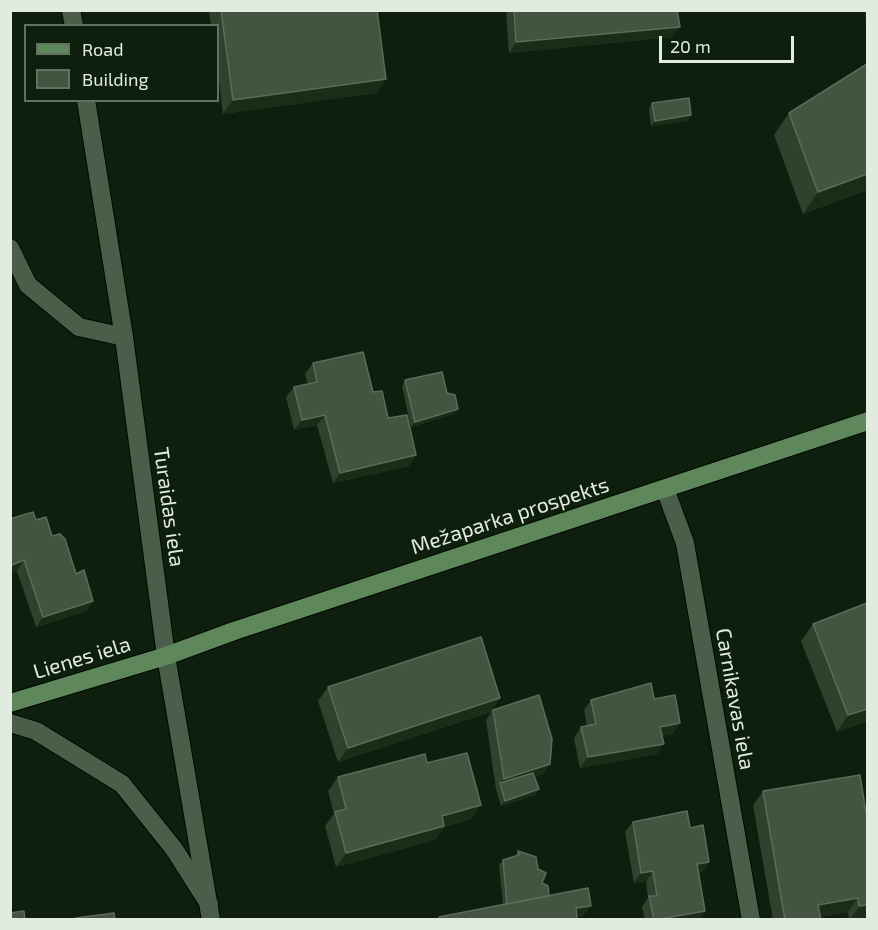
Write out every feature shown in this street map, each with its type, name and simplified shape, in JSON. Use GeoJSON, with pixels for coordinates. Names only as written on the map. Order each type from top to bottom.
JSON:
{"type":"FeatureCollection","features":[{"type":"Feature","properties":{"kind":"main road","name":"Mežaparka prospekts"},"geometry":{"type":"LineString","coordinates":[[166,656],[234,631],[867,421]]}},
{"type":"Feature","properties":{"kind":"main road","name":"Lienes iela"},"geometry":{"type":"LineString","coordinates":[[10,704],[166,656]]}},
{"type":"Feature","properties":{"kind":"street","name":"Turaidas iela"},"geometry":{"type":"LineString","coordinates":[[86,102],[124,337],[166,656],[210,912]]}},
{"type":"Feature","properties":{"kind":"street"},"geometry":{"type":"LineString","coordinates":[[10,248],[28,285],[79,327],[124,337]]}},
{"type":"Feature","properties":{"kind":"street","name":"Carnikavas iela"},"geometry":{"type":"LineString","coordinates":[[665,489],[685,543],[751,920]]}},
{"type":"Feature","properties":{"kind":"street"},"geometry":{"type":"LineString","coordinates":[[10,723],[36,731],[122,784],[174,849],[210,912]]}},
{"type":"Feature","properties":{"kind":"building"},"geometry":{"type":"Polygon","coordinates":[[[221,10],[377,10],[386,79],[233,100],[221,10]]]}},
{"type":"Feature","properties":{"kind":"building"},"geometry":{"type":"Polygon","coordinates":[[[514,10],[677,10],[680,27],[516,42],[514,10]]]}},
{"type":"Feature","properties":{"kind":"building"},"geometry":{"type":"Polygon","coordinates":[[[867,64],[867,174],[818,192],[789,113],[867,64]]]}},
{"type":"Feature","properties":{"kind":"building"},"geometry":{"type":"Polygon","coordinates":[[[689,98],[691,115],[655,121],[652,103],[689,98]]]}},
{"type":"Feature","properties":{"kind":"building"},"geometry":{"type":"Polygon","coordinates":[[[363,352],[373,392],[382,391],[388,418],[407,415],[416,455],[340,473],[325,415],[302,420],[294,387],[317,382],[313,363],[363,352]]]}},
{"type":"Feature","properties":{"kind":"building"},"geometry":{"type":"Polygon","coordinates":[[[442,372],[447,393],[455,395],[458,409],[415,422],[405,380],[442,372]]]}},
{"type":"Feature","properties":{"kind":"building"},"geometry":{"type":"Polygon","coordinates":[[[33,512],[36,520],[46,517],[52,536],[60,534],[65,539],[76,574],[84,570],[93,601],[43,617],[24,560],[12,565],[10,558],[10,519],[33,512]]]}},
{"type":"Feature","properties":{"kind":"building"},"geometry":{"type":"Polygon","coordinates":[[[867,603],[867,709],[848,715],[813,624],[867,603]]]}},
{"type":"Feature","properties":{"kind":"building"},"geometry":{"type":"Polygon","coordinates":[[[481,637],[500,698],[348,748],[328,687],[481,637]]]}},
{"type":"Feature","properties":{"kind":"building"},"geometry":{"type":"Polygon","coordinates":[[[651,683],[654,699],[675,695],[680,723],[660,727],[664,744],[588,757],[581,727],[596,724],[591,700],[651,683]]]}},
{"type":"Feature","properties":{"kind":"building"},"geometry":{"type":"Polygon","coordinates":[[[539,695],[552,739],[550,764],[504,779],[493,710],[539,695]]]}},
{"type":"Feature","properties":{"kind":"building"},"geometry":{"type":"Polygon","coordinates":[[[467,753],[481,805],[442,816],[444,826],[346,853],[335,812],[346,809],[338,777],[425,754],[427,763],[467,753]]]}},
{"type":"Feature","properties":{"kind":"building"},"geometry":{"type":"Polygon","coordinates":[[[533,773],[539,789],[505,801],[500,783],[533,773]]]}},
{"type":"Feature","properties":{"kind":"building"},"geometry":{"type":"Polygon","coordinates":[[[860,775],[867,819],[867,905],[859,906],[858,898],[818,905],[821,920],[785,920],[763,791],[860,775]]]}},
{"type":"Feature","properties":{"kind":"building"},"geometry":{"type":"Polygon","coordinates":[[[687,811],[690,828],[703,825],[709,862],[697,864],[705,911],[654,920],[649,896],[657,896],[653,871],[641,873],[633,822],[687,811]]]}},
{"type":"Feature","properties":{"kind":"building"},"geometry":{"type":"Polygon","coordinates":[[[518,851],[536,857],[538,869],[546,873],[542,883],[548,886],[549,896],[507,904],[503,860],[519,855],[518,851]]]}},
{"type":"Feature","properties":{"kind":"building"},"geometry":{"type":"Polygon","coordinates":[[[588,888],[591,906],[576,908],[577,920],[440,920],[439,917],[588,888]]]}},
{"type":"Feature","properties":{"kind":"building"},"geometry":{"type":"Polygon","coordinates":[[[24,911],[25,920],[10,920],[10,913],[24,911]]]}},
{"type":"Feature","properties":{"kind":"building"},"geometry":{"type":"Polygon","coordinates":[[[114,913],[115,920],[77,920],[76,918],[114,913]]]}}]}
